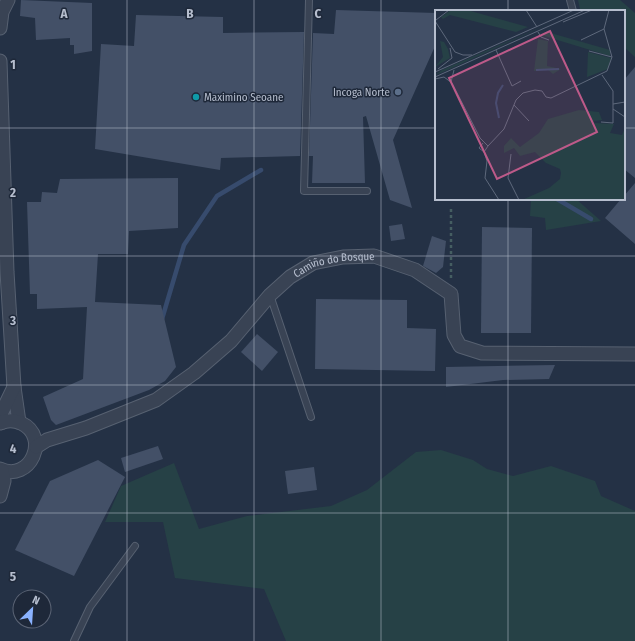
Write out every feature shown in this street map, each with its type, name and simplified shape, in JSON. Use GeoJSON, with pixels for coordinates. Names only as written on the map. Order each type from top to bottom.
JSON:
{"type":"FeatureCollection","features":[{"type":"Feature","properties":{"kind":"street"},"geometry":{"type":"LineString","coordinates":[[0,28],[2,12],[8,0]]}},
{"type":"Feature","properties":{"kind":"street"},"geometry":{"type":"LineString","coordinates":[[0,61],[4,272],[14,387],[19,422]]}},
{"type":"Feature","properties":{"kind":"street","name":"Camiño do Bosque"},"geometry":{"type":"LineString","coordinates":[[36,446],[47,440],[86,428],[156,400],[194,373],[230,341],[270,295],[290,277],[313,263],[343,257],[374,256],[415,270],[451,294]]}},
{"type":"Feature","properties":{"kind":"street"},"geometry":{"type":"LineString","coordinates":[[451,294],[454,335],[460,346],[482,353],[635,354]]}},
{"type":"Feature","properties":{"kind":"street"},"geometry":{"type":"LineString","coordinates":[[0,496],[4,481],[1,470],[18,471],[25,467],[33,458],[36,446],[31,432],[19,422],[11,420],[1,422],[2,414],[14,387]]}},
{"type":"Feature","properties":{"kind":"lane"},"geometry":{"type":"LineString","coordinates":[[309,0],[304,192],[367,191]]}},
{"type":"Feature","properties":{"kind":"lane"},"geometry":{"type":"LineString","coordinates":[[570,0],[573,10]]}},
{"type":"Feature","properties":{"kind":"lane"},"geometry":{"type":"LineString","coordinates":[[270,295],[311,416]]}},
{"type":"Feature","properties":{"kind":"lane"},"geometry":{"type":"LineString","coordinates":[[74,641],[90,607],[135,546]]}},
{"type":"Feature","properties":{"kind":"path"},"geometry":{"type":"LineString","coordinates":[[450,209],[451,294]]}},
{"type":"Feature","properties":{"kind":"green space"},"geometry":{"type":"Polygon","coordinates":[[[578,0],[620,0],[635,13],[635,57],[625,48],[625,10],[580,9],[578,0]]]}},
{"type":"Feature","properties":{"kind":"green space"},"geometry":{"type":"Polygon","coordinates":[[[531,200],[577,200],[601,221],[546,230],[545,218],[530,216],[531,200]]]}},
{"type":"Feature","properties":{"kind":"green space"},"geometry":{"type":"Polygon","coordinates":[[[441,450],[473,460],[487,469],[513,476],[551,466],[595,481],[601,496],[635,511],[635,641],[286,641],[264,589],[175,578],[163,522],[105,522],[121,486],[174,463],[199,529],[247,516],[331,506],[367,490],[416,452],[441,450]]]}},
{"type":"Feature","properties":{"kind":"building"},"geometry":{"type":"Polygon","coordinates":[[[21,0],[92,3],[92,51],[74,54],[74,45],[70,45],[70,38],[36,40],[35,18],[20,16],[21,0]]]}},
{"type":"Feature","properties":{"kind":"building"},"geometry":{"type":"Polygon","coordinates":[[[336,10],[435,13],[435,46],[393,140],[412,208],[390,200],[366,116],[363,117],[365,183],[312,183],[313,156],[309,156],[313,33],[334,34],[336,10]]]}},
{"type":"Feature","properties":{"kind":"building","name":"Maximino Seoane"},"geometry":{"type":"Polygon","coordinates":[[[136,15],[223,17],[223,33],[304,32],[300,156],[221,158],[220,170],[95,149],[101,44],[134,46],[136,15]]]}},
{"type":"Feature","properties":{"kind":"building"},"geometry":{"type":"Polygon","coordinates":[[[635,67],[635,178],[625,170],[625,79],[635,67]]]}},
{"type":"Feature","properties":{"kind":"building"},"geometry":{"type":"Polygon","coordinates":[[[178,178],[178,228],[129,231],[128,254],[98,254],[95,302],[161,305],[176,367],[165,381],[149,390],[56,425],[51,420],[43,397],[83,379],[87,307],[37,309],[37,294],[30,294],[27,202],[41,202],[42,192],[57,193],[60,179],[178,178]]]}},
{"type":"Feature","properties":{"kind":"building"},"geometry":{"type":"Polygon","coordinates":[[[635,183],[635,244],[605,218],[620,200],[625,200],[625,195],[635,183]]]}},
{"type":"Feature","properties":{"kind":"building"},"geometry":{"type":"Polygon","coordinates":[[[402,224],[405,239],[391,241],[389,226],[402,224]]]}},
{"type":"Feature","properties":{"kind":"building"},"geometry":{"type":"Polygon","coordinates":[[[482,227],[532,228],[531,333],[481,333],[482,227]]]}},
{"type":"Feature","properties":{"kind":"building"},"geometry":{"type":"Polygon","coordinates":[[[432,236],[446,241],[443,267],[436,273],[423,266],[432,236]]]}},
{"type":"Feature","properties":{"kind":"building"},"geometry":{"type":"Polygon","coordinates":[[[316,299],[407,300],[407,328],[436,329],[435,371],[315,369],[316,299]]]}},
{"type":"Feature","properties":{"kind":"building"},"geometry":{"type":"Polygon","coordinates":[[[257,334],[278,352],[262,371],[241,352],[257,334]]]}},
{"type":"Feature","properties":{"kind":"building"},"geometry":{"type":"Polygon","coordinates":[[[555,365],[549,379],[503,380],[446,387],[446,367],[555,365]]]}},
{"type":"Feature","properties":{"kind":"building"},"geometry":{"type":"Polygon","coordinates":[[[158,446],[163,459],[125,472],[121,458],[158,446]]]}},
{"type":"Feature","properties":{"kind":"building"},"geometry":{"type":"Polygon","coordinates":[[[98,460],[125,477],[74,576],[15,550],[50,481],[98,460]]]}},
{"type":"Feature","properties":{"kind":"building"},"geometry":{"type":"Polygon","coordinates":[[[314,467],[317,490],[288,494],[285,471],[314,467]]]}},
{"type":"Feature","properties":{"kind":"waterway"},"geometry":{"type":"LineString","coordinates":[[162,319],[184,245],[217,196],[261,170]]}},
{"type":"Feature","properties":{"kind":"waterway"},"geometry":{"type":"LineString","coordinates":[[559,200],[591,219]]}},
{"type":"Feature","properties":{"kind":"place","name":"Incoga Norte"},"geometry":{"type":"Point","coordinates":[398,92]}},
{"type":"Feature","properties":{"kind":"place","name":"Maximino Seoane"},"geometry":{"type":"Point","coordinates":[196,97]}}]}
